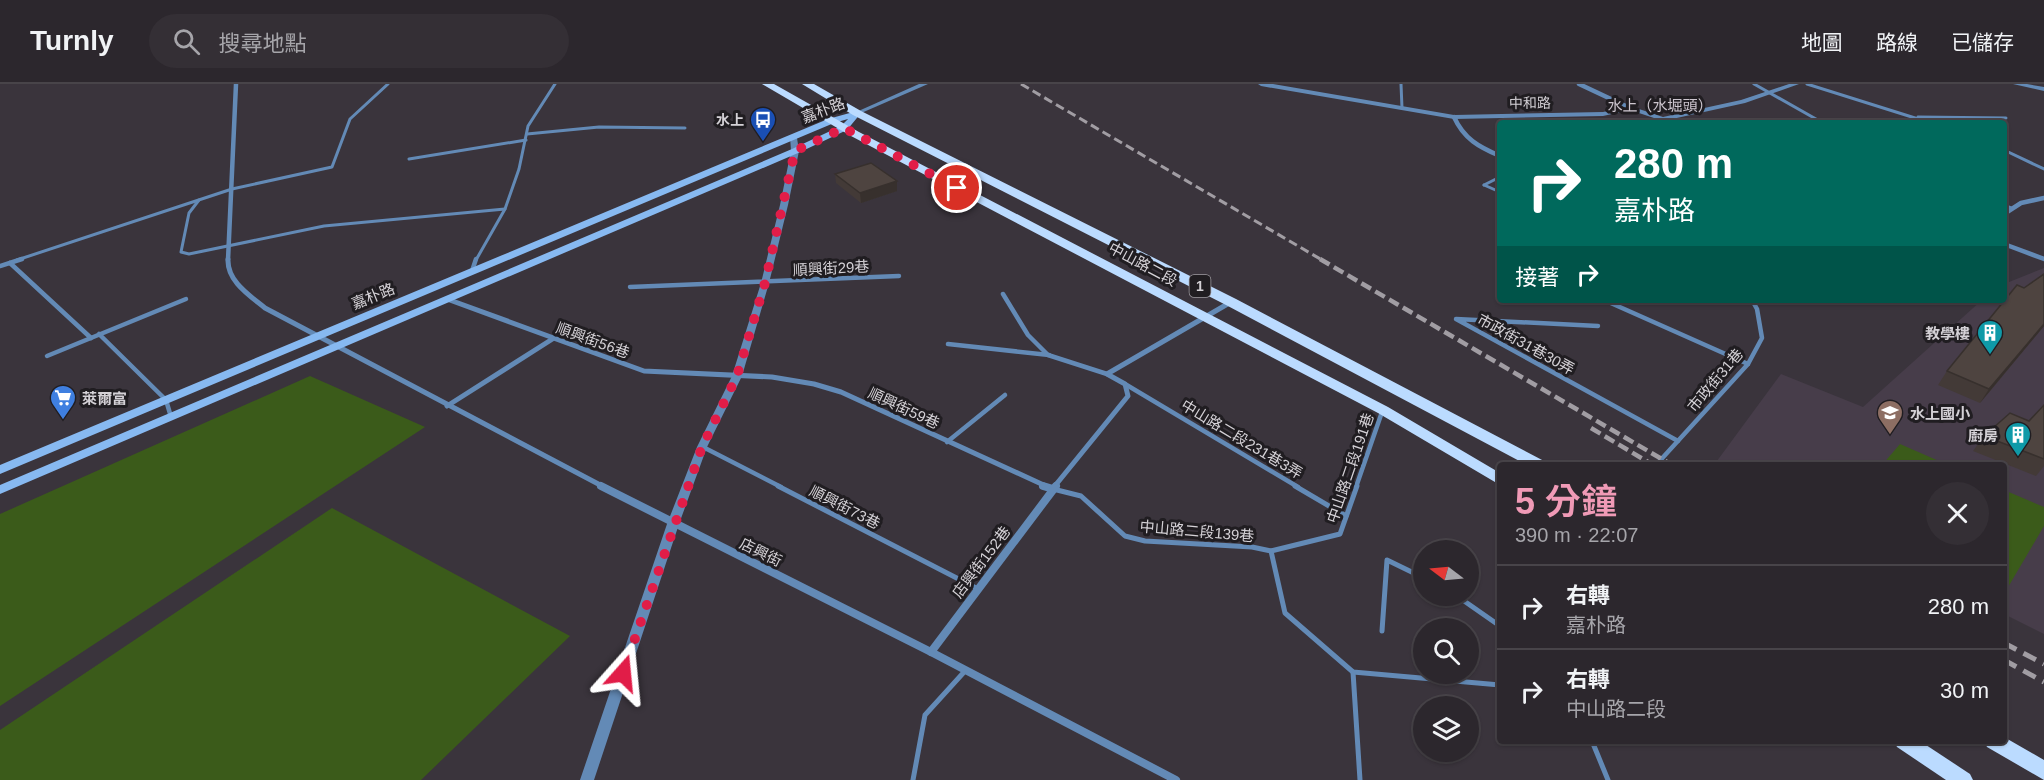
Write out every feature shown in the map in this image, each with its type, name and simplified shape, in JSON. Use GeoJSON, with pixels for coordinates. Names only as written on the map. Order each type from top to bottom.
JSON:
{"type":"FeatureCollection","features":[{"type":"Feature","properties":{"kind":"main road","name":"中山路二段"},"geometry":{"type":"LineString","coordinates":[[767,84],[844,128],[1383,410],[1497,478]]}},
{"type":"Feature","properties":{"kind":"main road","name":"中山路二段"},"geometry":{"type":"LineString","coordinates":[[807,84],[857,113],[1231,302],[1533,462]]}},
{"type":"Feature","properties":{"kind":"main road","name":"嘉朴路"},"geometry":{"type":"LineString","coordinates":[[0,470],[831,121],[857,113]]}},
{"type":"Feature","properties":{"kind":"main road","name":"嘉朴路"},"geometry":{"type":"LineString","coordinates":[[0,490],[795,151],[844,128],[857,113]]}},
{"type":"Feature","properties":{"kind":"main road"},"geometry":{"type":"LineString","coordinates":[[1909,744],[1963,780]]}},
{"type":"Feature","properties":{"kind":"main road"},"geometry":{"type":"LineString","coordinates":[[1999,744],[2044,771]]}},
{"type":"Feature","properties":{"kind":"street","name":"店興街"},"geometry":{"type":"LineString","coordinates":[[236,84],[231,244],[228,266],[239,287],[265,308],[673,524],[931,651],[1176,780]]}},
{"type":"Feature","properties":{"kind":"street"},"geometry":{"type":"LineString","coordinates":[[857,113],[925,84]]}},
{"type":"Feature","properties":{"kind":"street","name":"中和路"},"geometry":{"type":"LineString","coordinates":[[1261,84],[1454,117],[1603,114],[1630,108]]}},
{"type":"Feature","properties":{"kind":"street"},"geometry":{"type":"LineString","coordinates":[[1579,84],[1630,108],[1663,119],[1743,102],[1796,84]]}},
{"type":"Feature","properties":{"kind":"street"},"geometry":{"type":"LineString","coordinates":[[2016,84],[2044,89]]}},
{"type":"Feature","properties":{"kind":"street"},"geometry":{"type":"LineString","coordinates":[[1454,117],[1465,138],[1497,154]]}},
{"type":"Feature","properties":{"kind":"street"},"geometry":{"type":"LineString","coordinates":[[587,780],[673,524],[702,447],[737,376],[765,283],[795,151],[793,138]]}},
{"type":"Feature","properties":{"kind":"street"},"geometry":{"type":"LineString","coordinates":[[2007,211],[2011,208],[2044,198]]}},
{"type":"Feature","properties":{"kind":"street"},"geometry":{"type":"LineString","coordinates":[[2007,245],[2044,259]]}},
{"type":"Feature","properties":{"kind":"street","name":"順興街56巷"},"geometry":{"type":"LineString","coordinates":[[447,299],[644,371],[737,376]]}},
{"type":"Feature","properties":{"kind":"street"},"geometry":{"type":"LineString","coordinates":[[1125,384],[1107,374],[1231,302]]}},
{"type":"Feature","properties":{"kind":"street"},"geometry":{"type":"LineString","coordinates":[[447,406],[554,338]]}},
{"type":"Feature","properties":{"kind":"street","name":"順興街59巷"},"geometry":{"type":"LineString","coordinates":[[737,376],[772,377],[814,384],[841,392],[1035,483],[1053,489]]}},
{"type":"Feature","properties":{"kind":"street","name":"店興街152巷"},"geometry":{"type":"LineString","coordinates":[[931,651],[1053,489],[1128,396],[1125,384]]}},
{"type":"Feature","properties":{"kind":"lane"},"geometry":{"type":"LineString","coordinates":[[0,266],[232,189],[332,167],[350,119],[388,84]]}},
{"type":"Feature","properties":{"kind":"lane"},"geometry":{"type":"LineString","coordinates":[[472,271],[478,254],[505,209],[519,169],[528,126],[555,84]]}},
{"type":"Feature","properties":{"kind":"lane"},"geometry":{"type":"LineString","coordinates":[[1401,84],[1402,108]]}},
{"type":"Feature","properties":{"kind":"lane"},"geometry":{"type":"LineString","coordinates":[[1754,84],[1818,120]]}},
{"type":"Feature","properties":{"kind":"lane"},"geometry":{"type":"LineString","coordinates":[[1807,84],[1920,120]]}},
{"type":"Feature","properties":{"kind":"lane"},"geometry":{"type":"LineString","coordinates":[[1912,117],[2006,118]]}},
{"type":"Feature","properties":{"kind":"lane"},"geometry":{"type":"LineString","coordinates":[[527,134],[599,127],[686,128]]}},
{"type":"Feature","properties":{"kind":"lane"},"geometry":{"type":"LineString","coordinates":[[409,159],[526,140]]}},
{"type":"Feature","properties":{"kind":"lane"},"geometry":{"type":"LineString","coordinates":[[2007,151],[2044,169]]}},
{"type":"Feature","properties":{"kind":"lane"},"geometry":{"type":"LineString","coordinates":[[1497,178],[1484,185],[1497,191]]}},
{"type":"Feature","properties":{"kind":"lane"},"geometry":{"type":"LineString","coordinates":[[199,200],[189,213],[181,252],[189,254],[324,226],[505,209]]}},
{"type":"Feature","properties":{"kind":"lane"},"geometry":{"type":"LineString","coordinates":[[2007,206],[2011,208]]}},
{"type":"Feature","properties":{"kind":"lane"},"geometry":{"type":"LineString","coordinates":[[10,263],[91,338]]}},
{"type":"Feature","properties":{"kind":"lane","name":"順興街29巷"},"geometry":{"type":"LineString","coordinates":[[630,287],[899,276]]}},
{"type":"Feature","properties":{"kind":"lane"},"geometry":{"type":"LineString","coordinates":[[1003,294],[1012,312],[1031,337],[1049,355]]}},
{"type":"Feature","properties":{"kind":"lane"},"geometry":{"type":"LineString","coordinates":[[46,356],[186,299]]}},
{"type":"Feature","properties":{"kind":"lane"},"geometry":{"type":"LineString","coordinates":[[1611,303],[1748,364]]}},
{"type":"Feature","properties":{"kind":"lane","name":"市政街31巷"},"geometry":{"type":"LineString","coordinates":[[1659,462],[1748,364],[1762,338],[1757,309],[1754,303]]}},
{"type":"Feature","properties":{"kind":"lane","name":"市政街31巷30弄"},"geometry":{"type":"LineString","coordinates":[[1598,326],[1456,319],[1678,441]]}},
{"type":"Feature","properties":{"kind":"lane"},"geometry":{"type":"LineString","coordinates":[[99,334],[166,400],[171,417]]}},
{"type":"Feature","properties":{"kind":"lane"},"geometry":{"type":"LineString","coordinates":[[948,344],[1049,355],[1107,374]]}},
{"type":"Feature","properties":{"kind":"lane","name":"中山路二段231巷3弄"},"geometry":{"type":"LineString","coordinates":[[1125,384],[1346,516]]}},
{"type":"Feature","properties":{"kind":"lane"},"geometry":{"type":"LineString","coordinates":[[947,442],[1005,395]]}},
{"type":"Feature","properties":{"kind":"lane","name":"中山路二段191巷"},"geometry":{"type":"LineString","coordinates":[[1270,551],[1340,534],[1383,410]]}},
{"type":"Feature","properties":{"kind":"lane","name":"順興街73巷"},"geometry":{"type":"LineString","coordinates":[[702,447],[978,589]]}},
{"type":"Feature","properties":{"kind":"lane","name":"中山路二段139巷"},"geometry":{"type":"LineString","coordinates":[[1053,489],[1081,496],[1125,536],[1145,541],[1252,547],[1270,551],[1285,613],[1353,672]]}},
{"type":"Feature","properties":{"kind":"lane"},"geometry":{"type":"LineString","coordinates":[[1382,631],[1387,560],[1413,573]]}},
{"type":"Feature","properties":{"kind":"lane"},"geometry":{"type":"LineString","coordinates":[[1471,606],[1497,624]]}},
{"type":"Feature","properties":{"kind":"lane"},"geometry":{"type":"LineString","coordinates":[[914,780],[925,715],[966,670]]}},
{"type":"Feature","properties":{"kind":"lane"},"geometry":{"type":"LineString","coordinates":[[1360,780],[1353,672],[1497,685]]}},
{"type":"Feature","properties":{"kind":"lane"},"geometry":{"type":"LineString","coordinates":[[1593,744],[1608,780]]}},
{"type":"Feature","properties":{"kind":"shaded area","name":"水上國小"},"geometry":{"type":"Polygon","coordinates":[[[2044,268],[2044,634],[2007,616],[2007,462],[1716,462],[1781,374],[1863,407],[1979,303],[2007,303],[2007,283],[2044,268]]]}},
{"type":"Feature","properties":{"kind":"green space"},"geometry":{"type":"Polygon","coordinates":[[[310,376],[425,427],[0,706],[0,514],[310,376]]]}},
{"type":"Feature","properties":{"kind":"green space"},"geometry":{"type":"Polygon","coordinates":[[[1900,444],[1941,462],[1885,462],[1900,444]]]}},
{"type":"Feature","properties":{"kind":"green space"},"geometry":{"type":"Polygon","coordinates":[[[2007,491],[2044,507],[2044,526],[2007,589],[2007,491]]]}},
{"type":"Feature","properties":{"kind":"green space"},"geometry":{"type":"Polygon","coordinates":[[[332,508],[570,636],[421,780],[0,780],[0,730],[332,508]]]}},
{"type":"Feature","properties":{"kind":"building"},"geometry":{"type":"Polygon","coordinates":[[[871,163],[897,181],[860,193],[835,174],[871,163]]]}},
{"type":"Feature","properties":{"kind":"building","name":"教學樓"},"geometry":{"type":"Polygon","coordinates":[[[2044,274],[2044,324],[1989,389],[1947,371],[2002,303],[2007,303],[2007,297],[2017,285],[2024,288],[2044,274]]]}},
{"type":"Feature","properties":{"kind":"building"},"geometry":{"type":"Polygon","coordinates":[[[2044,405],[2044,459],[1984,436],[2010,413],[2029,421],[2044,405]]]}},
{"type":"Feature","properties":{"kind":"railway"},"geometry":{"type":"LineString","coordinates":[[1021,84],[1322,260]]}},
{"type":"Feature","properties":{"kind":"railway"},"geometry":{"type":"LineString","coordinates":[[1320,259],[1667,462]]}},
{"type":"Feature","properties":{"kind":"railway"},"geometry":{"type":"LineString","coordinates":[[1591,428],[1648,462]]}},
{"type":"Feature","properties":{"kind":"railway"},"geometry":{"type":"LineString","coordinates":[[2007,645],[2044,664]]}},
{"type":"Feature","properties":{"kind":"railway"},"geometry":{"type":"LineString","coordinates":[[2007,662],[2044,682]]}},
{"type":"Feature","properties":{"kind":"place","name":"水上"},"geometry":{"type":"Point","coordinates":[763,143]}},
{"type":"Feature","properties":{"kind":"place","name":"教學樓"},"geometry":{"type":"Point","coordinates":[1990,356]}},
{"type":"Feature","properties":{"kind":"place","name":"萊爾富"},"geometry":{"type":"Point","coordinates":[63,421]}},
{"type":"Feature","properties":{"kind":"place","name":"水上國小"},"geometry":{"type":"Point","coordinates":[1890,436]}},
{"type":"Feature","properties":{"kind":"place","name":"廚房"},"geometry":{"type":"Point","coordinates":[2018,458]}},
{"type":"Feature","properties":{"kind":"district","name":"水上（水堀頭）"},"geometry":{"type":"Point","coordinates":[1660,105]}},
{"type":"Feature","properties":{"kind":"route"},"geometry":{"type":"LineString","coordinates":[[623,673],[673,524],[702,447],[737,376],[765,283],[795,151],[844,128],[957,188]]}}]}
